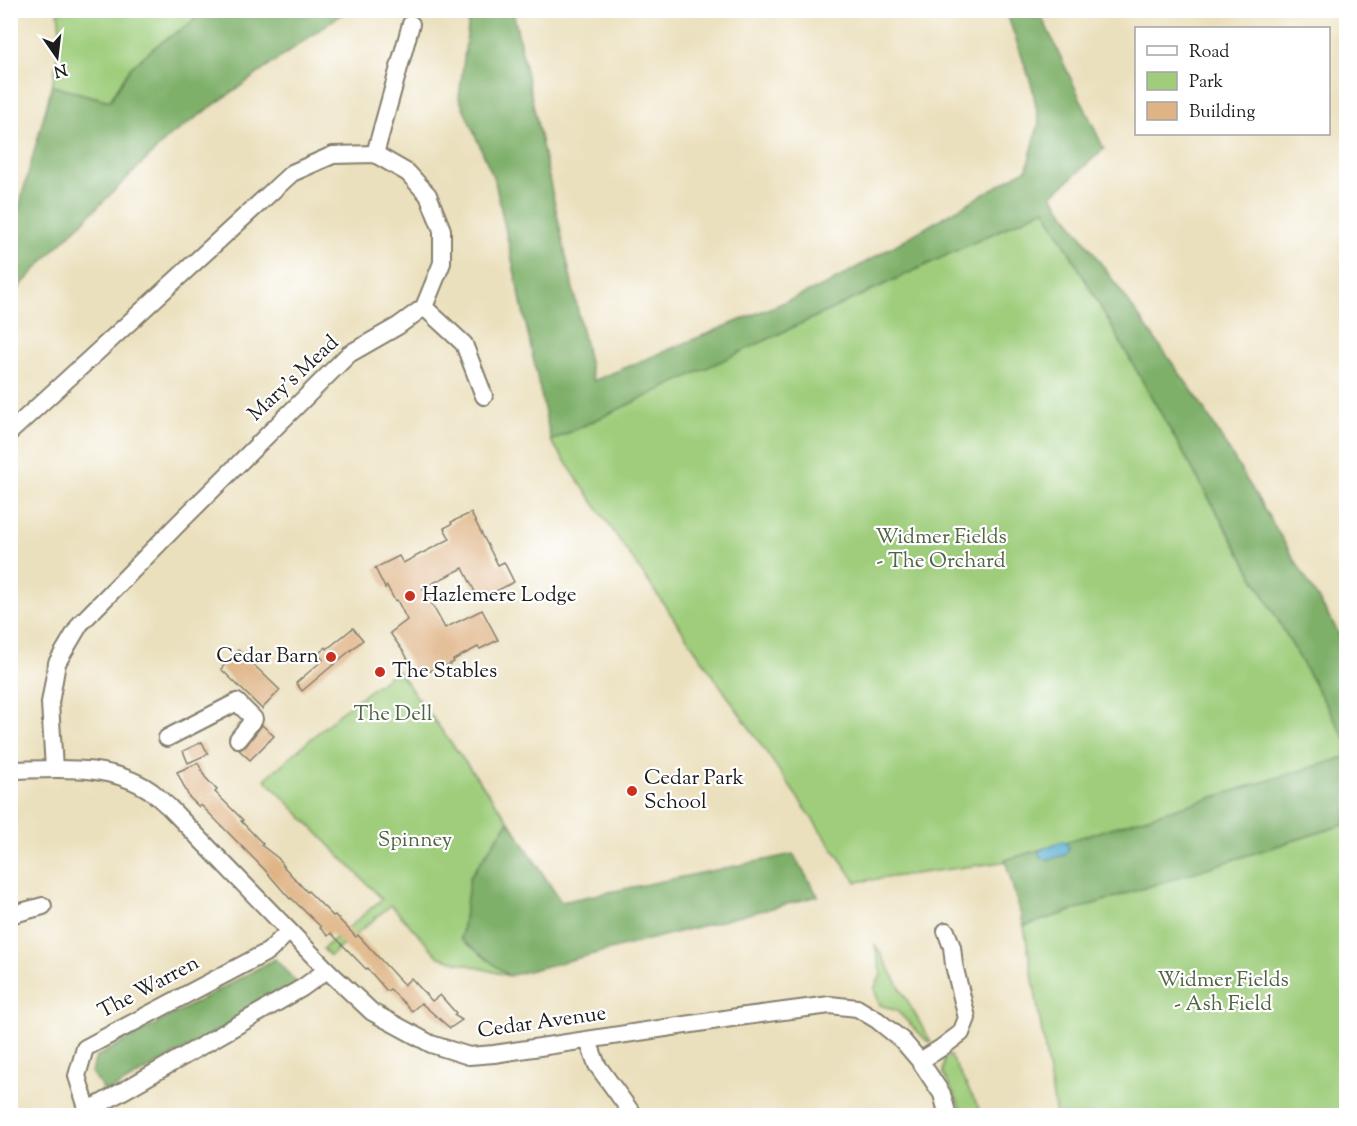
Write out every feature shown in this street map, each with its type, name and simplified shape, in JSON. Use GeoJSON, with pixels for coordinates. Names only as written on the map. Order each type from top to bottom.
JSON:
{"type":"FeatureCollection","features":[{"type":"Feature","properties":{"kind":"street"},"geometry":{"type":"LineString","coordinates":[[375,154],[411,24]]}},
{"type":"Feature","properties":{"kind":"street"},"geometry":{"type":"LineString","coordinates":[[10,432],[292,173],[333,155],[375,154],[408,173],[428,195],[442,230],[442,263],[424,307],[464,344],[484,396]]}},
{"type":"Feature","properties":{"kind":"street","name":"Mary's Mead"},"geometry":{"type":"LineString","coordinates":[[54,769],[50,703],[57,663],[80,624],[350,354],[398,326],[424,307]]}},
{"type":"Feature","properties":{"kind":"street"},"geometry":{"type":"LineString","coordinates":[[167,738],[237,702],[254,719],[238,739]]}},
{"type":"Feature","properties":{"kind":"street","name":"Cedar Avenue"},"geometry":{"type":"LineString","coordinates":[[10,770],[96,770],[129,780],[151,791],[327,970],[372,1012],[431,1044],[469,1056],[494,1054],[830,1005],[857,1008],[878,1020],[902,1040],[920,1061],[942,1094],[948,1116]]}},
{"type":"Feature","properties":{"kind":"street"},"geometry":{"type":"LineString","coordinates":[[10,915],[43,906]]}},
{"type":"Feature","properties":{"kind":"street","name":"The Warren"},"geometry":{"type":"LineString","coordinates":[[289,931],[269,951],[84,1048],[77,1076],[86,1113],[302,988],[327,970]]}},
{"type":"Feature","properties":{"kind":"street"},"geometry":{"type":"LineString","coordinates":[[920,1061],[961,1033],[967,1018],[952,947],[946,931]]}},
{"type":"Feature","properties":{"kind":"street"},"geometry":{"type":"LineString","coordinates":[[588,1041],[597,1065],[634,1116]]}},
{"type":"Feature","properties":{"kind":"green space"},"geometry":{"type":"Polygon","coordinates":[[[58,11],[202,11],[190,24],[160,43],[130,68],[110,101],[52,86],[61,39],[58,11]]]}},
{"type":"Feature","properties":{"kind":"green space"},"geometry":{"type":"Polygon","coordinates":[[[202,11],[346,11],[169,137],[53,251],[11,296],[11,236],[52,86],[110,101],[130,68],[160,43],[190,24],[202,11]]]}},
{"type":"Feature","properties":{"kind":"green space"},"geometry":{"type":"Polygon","coordinates":[[[470,11],[513,11],[593,381],[828,284],[1027,169],[1039,122],[1032,86],[1006,11],[1039,11],[1104,149],[1052,195],[1198,399],[1346,645],[1346,740],[1045,209],[551,441],[495,181],[459,98],[470,11]]]}},
{"type":"Feature","properties":{"kind":"green space","name":"Widmer Fields - The Orchard"},"geometry":{"type":"Polygon","coordinates":[[[1045,209],[1346,740],[1346,757],[1002,862],[856,882],[551,441],[1045,209]]]}},
{"type":"Feature","properties":{"kind":"green space","name":"Spinney"},"geometry":{"type":"Polygon","coordinates":[[[397,670],[509,821],[470,877],[461,939],[509,976],[439,957],[391,905],[330,956],[323,949],[382,899],[265,779],[346,708],[397,670]]]}},
{"type":"Feature","properties":{"kind":"green space"},"geometry":{"type":"Polygon","coordinates":[[[1346,757],[1346,824],[1024,926],[1005,860],[1346,757]]]}},
{"type":"Feature","properties":{"kind":"green space"},"geometry":{"type":"Polygon","coordinates":[[[509,821],[561,902],[793,854],[818,896],[509,976],[461,939],[470,877],[509,821]]]}},
{"type":"Feature","properties":{"kind":"green space","name":"Widmer Fields - Ash Field"},"geometry":{"type":"Polygon","coordinates":[[[1346,824],[1346,1115],[1056,1115],[1024,926],[1346,824]]]}},
{"type":"Feature","properties":{"kind":"green space"},"geometry":{"type":"Polygon","coordinates":[[[875,944],[931,1042],[927,1041],[897,1011],[880,1005],[874,989],[881,975],[875,944]]]}},
{"type":"Feature","properties":{"kind":"green space"},"geometry":{"type":"Polygon","coordinates":[[[275,959],[299,985],[106,1093],[91,1072],[96,1057],[275,959]]]}},
{"type":"Feature","properties":{"kind":"green space"},"geometry":{"type":"Polygon","coordinates":[[[950,1055],[980,1110],[963,1115],[943,1074],[944,1059],[950,1055]]]}},
{"type":"Feature","properties":{"kind":"water"},"geometry":{"type":"Polygon","coordinates":[[[1062,841],[1067,843],[1069,849],[1065,855],[1048,859],[1039,857],[1039,851],[1062,841]]]}},
{"type":"Feature","properties":{"kind":"building","name":"Hazlemere Lodge"},"geometry":{"type":"Polygon","coordinates":[[[471,513],[498,565],[504,562],[514,582],[479,600],[463,568],[423,588],[445,628],[482,610],[498,640],[480,649],[478,647],[440,669],[439,667],[417,677],[405,654],[390,633],[407,620],[397,600],[395,601],[387,586],[385,588],[375,568],[399,556],[403,563],[450,539],[444,528],[452,524],[451,522],[471,513]]]}},
{"type":"Feature","properties":{"kind":"building","name":"Cedar Barn"},"geometry":{"type":"Polygon","coordinates":[[[353,628],[363,640],[302,691],[296,683],[323,660],[318,654],[353,628]]]}},
{"type":"Feature","properties":{"kind":"building"},"geometry":{"type":"Polygon","coordinates":[[[238,650],[280,690],[262,709],[221,669],[238,650]]]}},
{"type":"Feature","properties":{"kind":"building"},"geometry":{"type":"Polygon","coordinates":[[[262,725],[274,736],[250,760],[239,750],[246,746],[262,725]]]}},
{"type":"Feature","properties":{"kind":"building"},"geometry":{"type":"Polygon","coordinates":[[[202,742],[208,754],[188,763],[183,751],[202,742]]]}},
{"type":"Feature","properties":{"kind":"building"},"geometry":{"type":"Polygon","coordinates":[[[198,763],[205,777],[217,790],[215,792],[243,820],[241,821],[263,844],[261,845],[278,858],[307,892],[333,916],[335,915],[356,937],[358,935],[404,985],[411,978],[432,1001],[440,995],[456,1013],[454,1015],[462,1020],[450,1028],[421,1003],[412,1011],[390,989],[387,991],[331,933],[328,936],[201,805],[199,807],[189,797],[177,772],[198,763]]]}},
{"type":"Feature","properties":{"kind":"place","name":"Hazlemere Lodge"},"geometry":{"type":"Point","coordinates":[410,596]}},
{"type":"Feature","properties":{"kind":"place","name":"Cedar Barn"},"geometry":{"type":"Point","coordinates":[331,657]}},
{"type":"Feature","properties":{"kind":"place","name":"The Stables"},"geometry":{"type":"Point","coordinates":[380,672]}},
{"type":"Feature","properties":{"kind":"place","name":"Cedar Park School"},"geometry":{"type":"Point","coordinates":[632,791]}},
{"type":"Feature","properties":{"kind":"park label","name":"The Dell"},"geometry":{"type":"Point","coordinates":[393,715]}}]}
